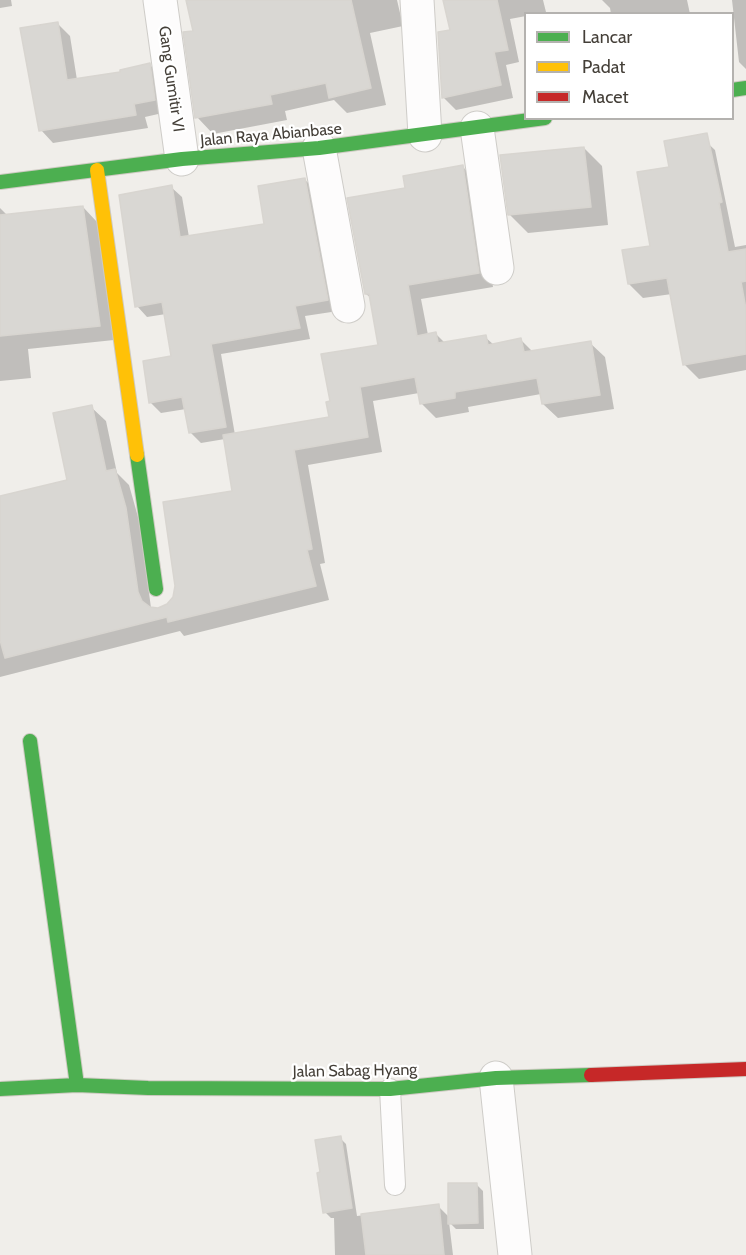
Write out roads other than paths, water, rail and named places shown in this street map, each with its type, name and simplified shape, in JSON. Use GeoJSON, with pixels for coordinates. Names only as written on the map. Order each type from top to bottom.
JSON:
{"type":"FeatureCollection","features":[{"type":"Feature","properties":{"kind":"street","name":"Gang Gumitir VI"},"geometry":{"type":"LineString","coordinates":[[160,0],[182,159]]}},
{"type":"Feature","properties":{"kind":"street"},"geometry":{"type":"LineString","coordinates":[[417,0],[425,135]]}},
{"type":"Feature","properties":{"kind":"street","name":"Jalan Raya Abianbase"},"geometry":{"type":"LineString","coordinates":[[0,182],[182,159],[319,148],[532,120]]}},
{"type":"Feature","properties":{"kind":"street"},"geometry":{"type":"LineString","coordinates":[[477,128],[497,268]]}},
{"type":"Feature","properties":{"kind":"street"},"geometry":{"type":"LineString","coordinates":[[319,148],[348,306]]}},
{"type":"Feature","properties":{"kind":"street"},"geometry":{"type":"LineString","coordinates":[[97,170],[156,589]]}},
{"type":"Feature","properties":{"kind":"street"},"geometry":{"type":"LineString","coordinates":[[30,741],[77,1085]]}},
{"type":"Feature","properties":{"kind":"street","name":"Jalan Sabag Hyang"},"geometry":{"type":"LineString","coordinates":[[0,1089],[77,1085],[148,1088],[390,1089],[496,1078],[746,1069]]}},
{"type":"Feature","properties":{"kind":"street"},"geometry":{"type":"LineString","coordinates":[[496,1078],[515,1255]]}},
{"type":"Feature","properties":{"kind":"lane"},"geometry":{"type":"LineString","coordinates":[[390,1089],[395,1185]]}}]}
